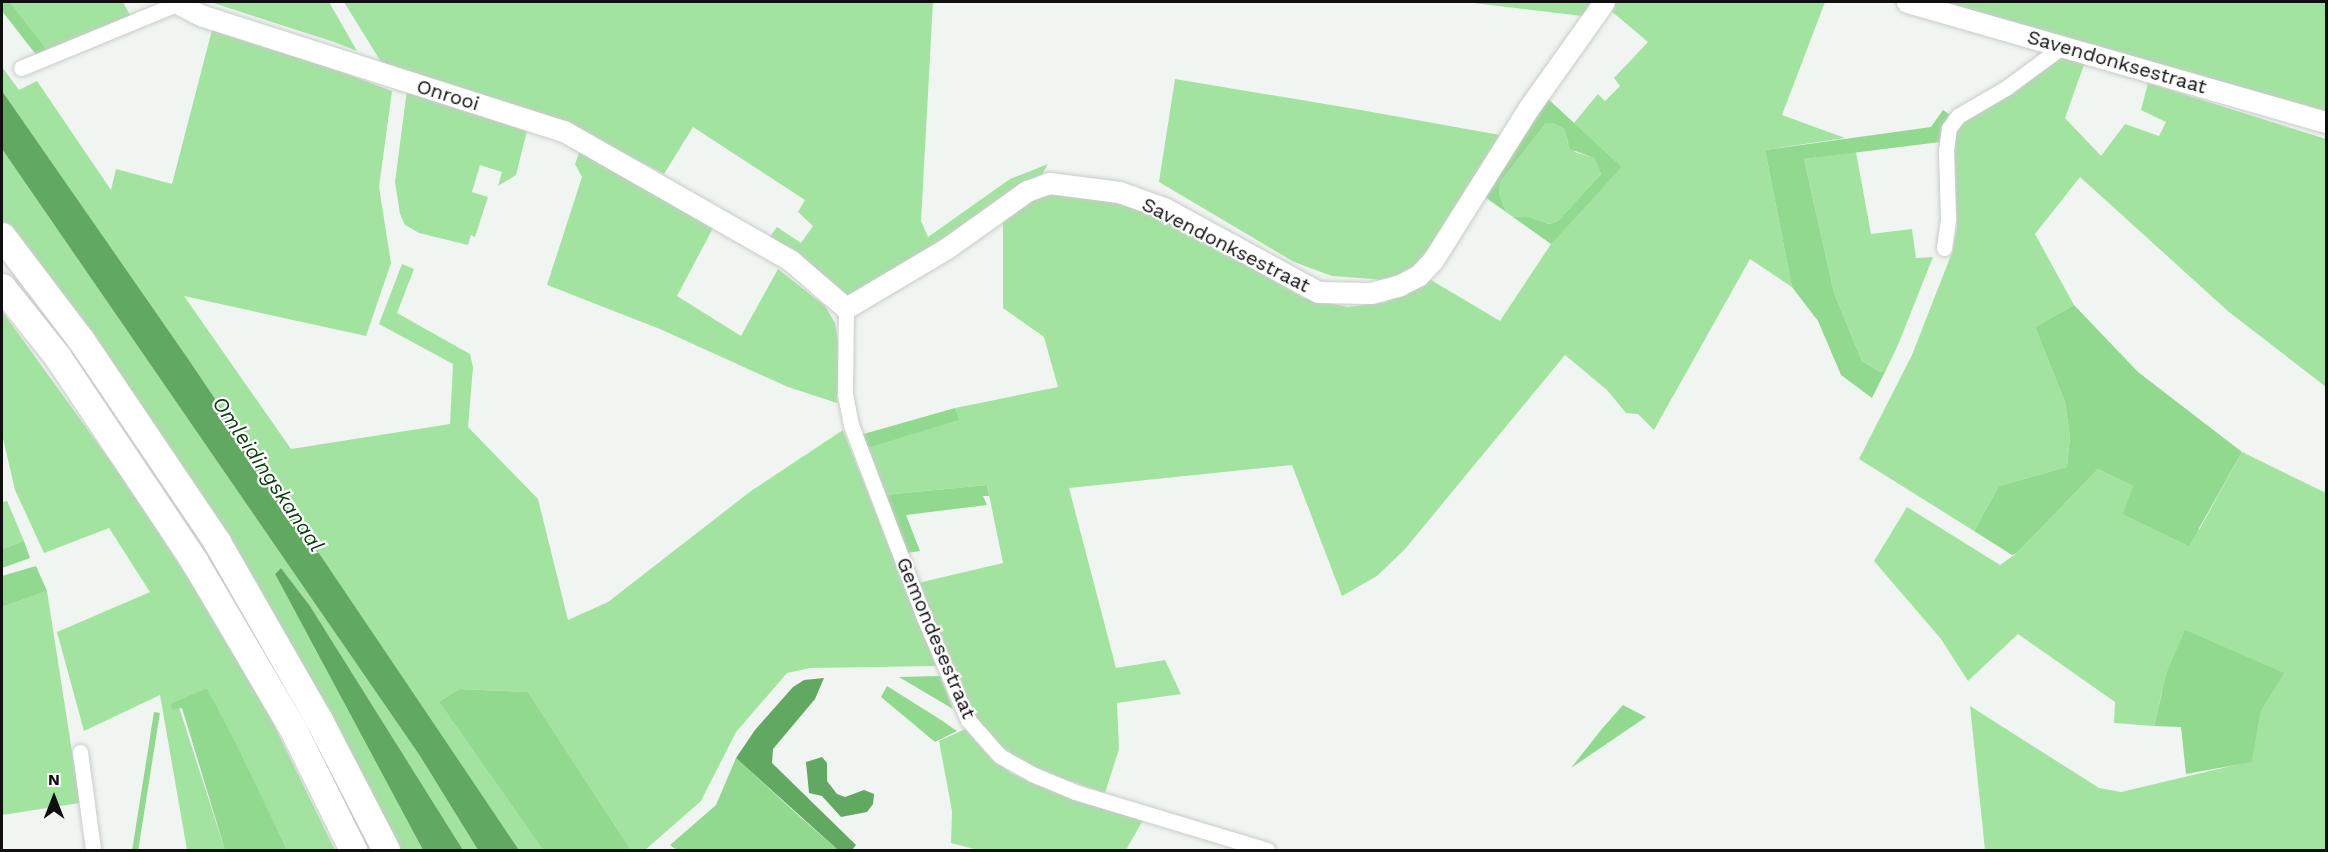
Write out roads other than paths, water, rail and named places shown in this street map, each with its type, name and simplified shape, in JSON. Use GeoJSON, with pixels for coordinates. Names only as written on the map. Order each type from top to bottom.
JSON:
{"type":"FeatureCollection","features":[{"type":"Feature","properties":{"kind":"highway"},"geometry":{"type":"LineString","coordinates":[[2,236],[81,340],[217,542],[318,718],[386,850]]}},
{"type":"Feature","properties":{"kind":"highway"},"geometry":{"type":"LineString","coordinates":[[2,287],[57,356],[194,561],[294,731],[353,850]]}},
{"type":"Feature","properties":{"kind":"street","name":"Savendonksestraat"},"geometry":{"type":"LineString","coordinates":[[846,308],[947,248],[1028,191],[1049,183],[1119,192],[1164,208],[1318,292],[1371,293],[1400,285],[1418,276],[1433,260],[1528,109],[1604,2]]}},
{"type":"Feature","properties":{"kind":"street","name":"Savendonksestraat"},"geometry":{"type":"LineString","coordinates":[[1907,2],[2326,122]]}},
{"type":"Feature","properties":{"kind":"street","name":"Onrooi"},"geometry":{"type":"LineString","coordinates":[[21,68],[176,3],[564,131],[790,260],[846,308]]}},
{"type":"Feature","properties":{"kind":"street"},"geometry":{"type":"LineString","coordinates":[[1944,248],[1948,218],[1946,151],[1949,128],[1958,116],[2006,88],[2063,46]]}},
{"type":"Feature","properties":{"kind":"street","name":"Gemondesestraat"},"geometry":{"type":"LineString","coordinates":[[846,308],[845,394],[851,425],[923,615],[968,720],[1000,756],[1032,774],[1075,792],[1266,850]]}},
{"type":"Feature","properties":{"kind":"street"},"geometry":{"type":"LineString","coordinates":[[80,752],[93,850]]}},
{"type":"Feature","properties":{"kind":"water label","name":"Omleidingskanaal"},"geometry":{"type":"Point","coordinates":[268,474]}}]}
